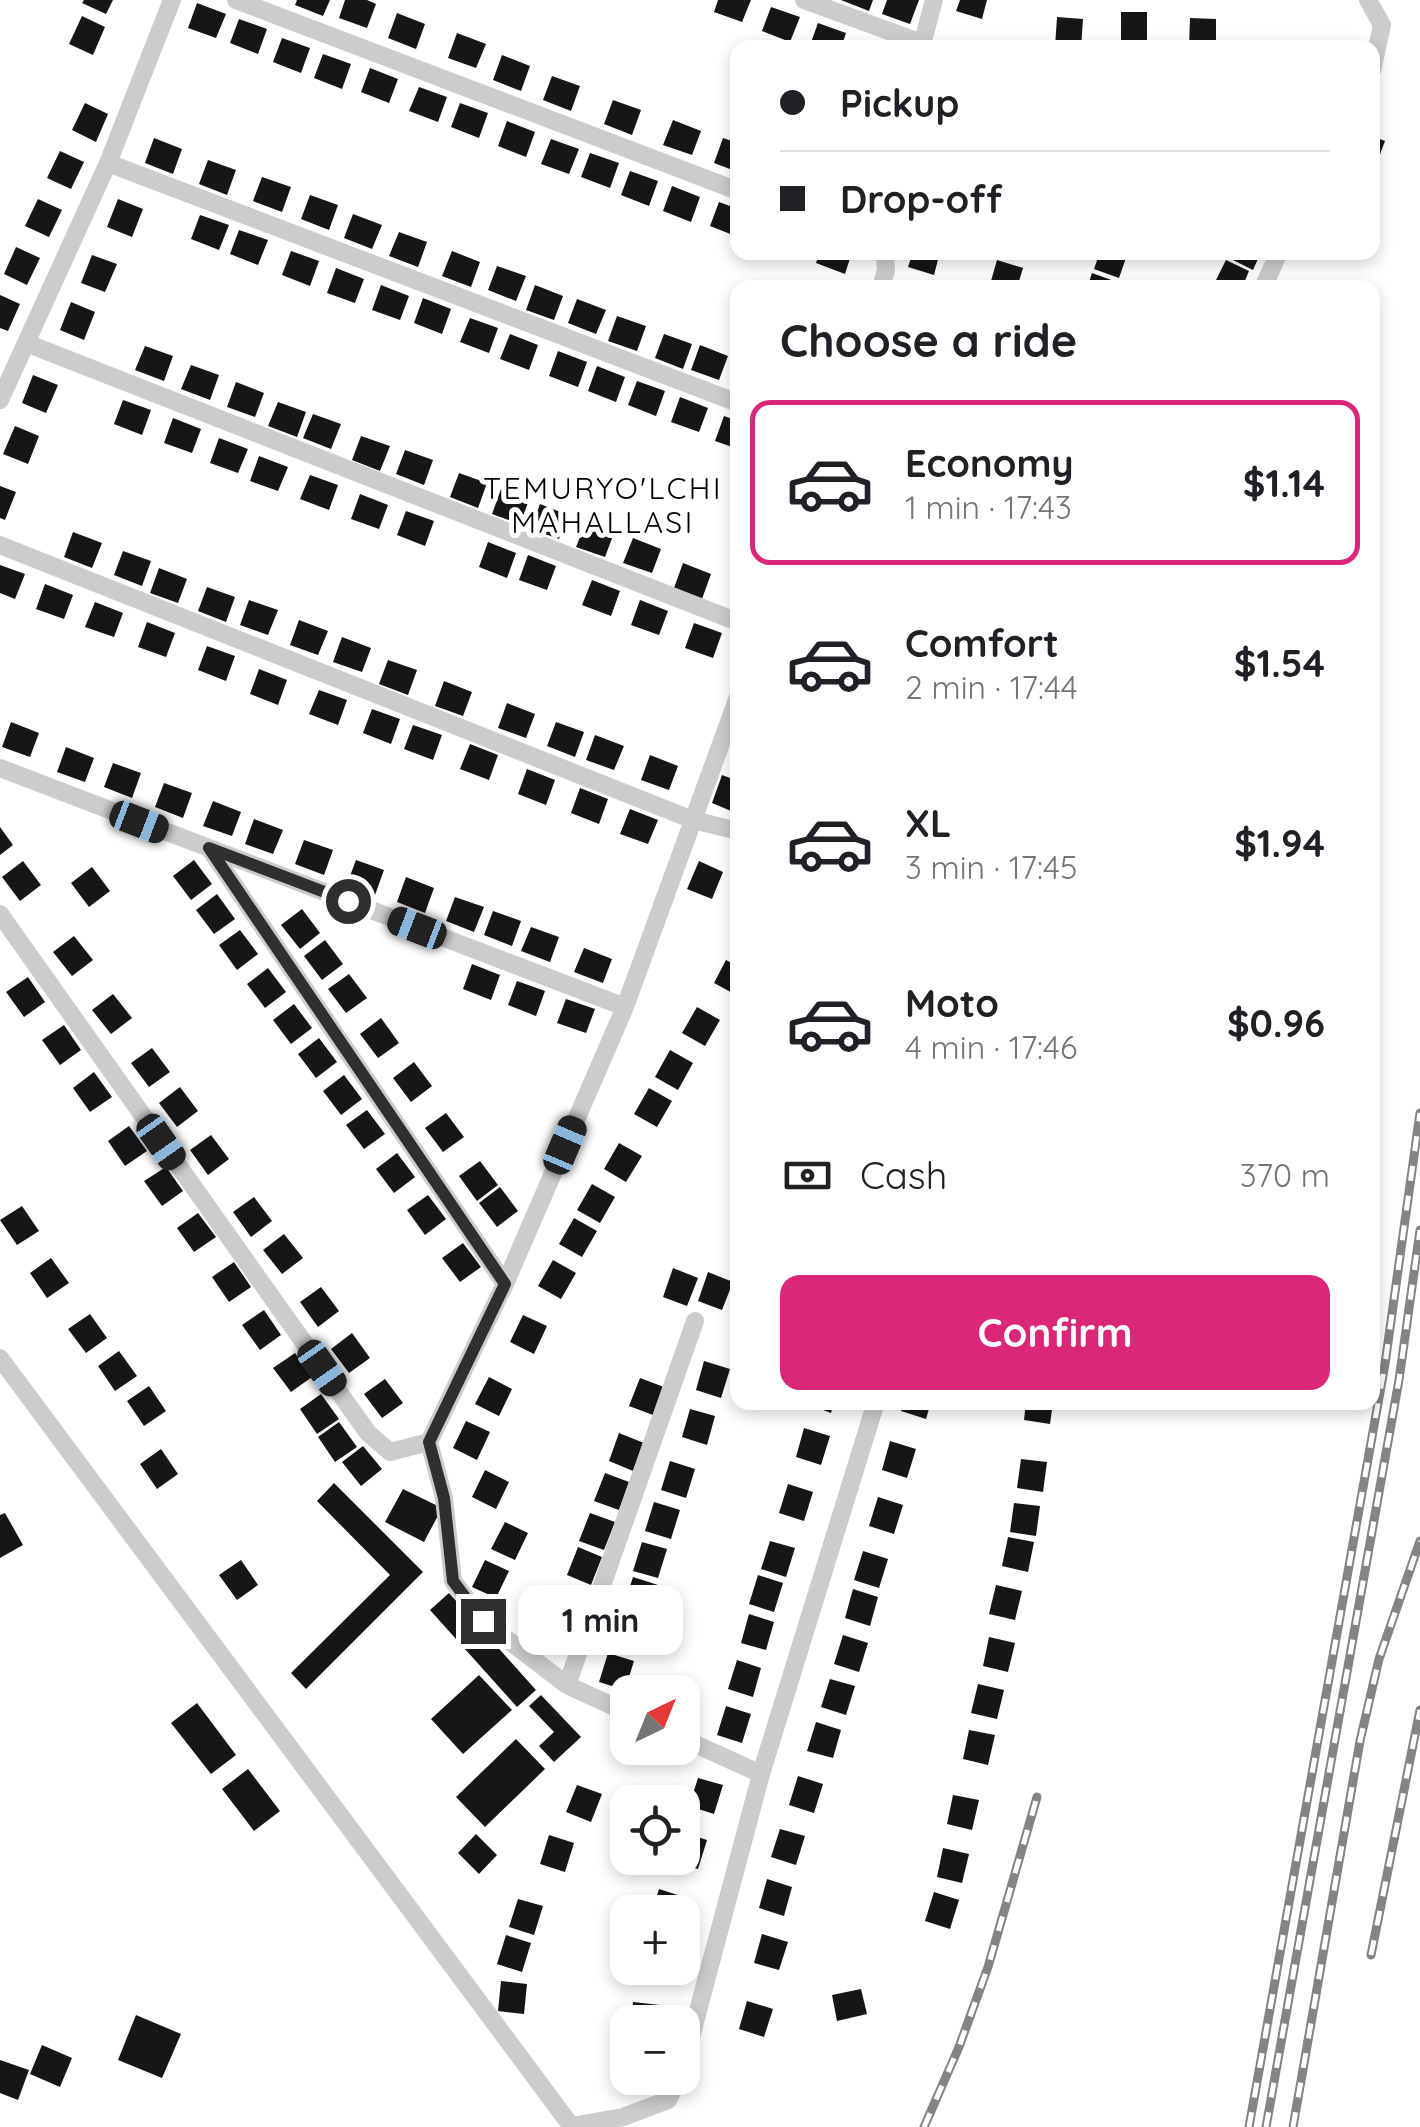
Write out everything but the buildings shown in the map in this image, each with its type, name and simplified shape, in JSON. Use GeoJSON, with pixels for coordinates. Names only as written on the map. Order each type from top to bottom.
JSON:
{"type":"FeatureCollection","features":[{"type":"Feature","properties":{"kind":"street"},"geometry":{"type":"LineString","coordinates":[[0,400],[108,163],[172,0]]}},
{"type":"Feature","properties":{"kind":"street"},"geometry":{"type":"LineString","coordinates":[[236,0],[730,188]]}},
{"type":"Feature","properties":{"kind":"street"},"geometry":{"type":"LineString","coordinates":[[804,0],[908,40]]}},
{"type":"Feature","properties":{"kind":"street"},"geometry":{"type":"LineString","coordinates":[[922,40],[934,0]]}},
{"type":"Feature","properties":{"kind":"street"},"geometry":{"type":"LineString","coordinates":[[1368,0],[1382,24],[1379,40]]}},
{"type":"Feature","properties":{"kind":"street"},"geometry":{"type":"LineString","coordinates":[[108,163],[730,399]]}},
{"type":"Feature","properties":{"kind":"street"},"geometry":{"type":"LineString","coordinates":[[26,343],[730,619]]}},
{"type":"Feature","properties":{"kind":"street"},"geometry":{"type":"LineString","coordinates":[[0,546],[693,820],[730,829]]}},
{"type":"Feature","properties":{"kind":"street"},"geometry":{"type":"LineString","coordinates":[[610,1705],[567,1686],[483,1621],[453,1581],[444,1498],[429,1442],[505,1284],[625,1006],[730,719]]}},
{"type":"Feature","properties":{"kind":"street"},"geometry":{"type":"LineString","coordinates":[[0,768],[625,1006]]}},
{"type":"Feature","properties":{"kind":"street"},"geometry":{"type":"LineString","coordinates":[[209,848],[505,1284]]}},
{"type":"Feature","properties":{"kind":"street"},"geometry":{"type":"LineString","coordinates":[[0,914],[368,1433],[390,1452],[429,1442]]}},
{"type":"Feature","properties":{"kind":"street"},"geometry":{"type":"LineString","coordinates":[[567,1686],[696,1321]]}},
{"type":"Feature","properties":{"kind":"street"},"geometry":{"type":"LineString","coordinates":[[0,1358],[572,2126],[624,2118],[668,2100],[670,2095]]}},
{"type":"Feature","properties":{"kind":"street"},"geometry":{"type":"LineString","coordinates":[[699,2005],[761,1774],[874,1410]]}},
{"type":"Feature","properties":{"kind":"street"},"geometry":{"type":"LineString","coordinates":[[700,1746],[761,1774]]}},
{"type":"Feature","properties":{"kind":"railway"},"geometry":{"type":"LineString","coordinates":[[1380,1392],[1420,1113]]}},
{"type":"Feature","properties":{"kind":"railway"},"geometry":{"type":"LineString","coordinates":[[1266,2127],[1399,1380],[1420,1230]]}},
{"type":"Feature","properties":{"kind":"railway"},"geometry":{"type":"LineString","coordinates":[[1249,2127],[1377,1410]]}},
{"type":"Feature","properties":{"kind":"railway"},"geometry":{"type":"LineString","coordinates":[[1293,2127],[1360,1741],[1379,1659],[1420,1541]]}},
{"type":"Feature","properties":{"kind":"railway"},"geometry":{"type":"LineString","coordinates":[[1371,1955],[1420,1710]]}},
{"type":"Feature","properties":{"kind":"railway"},"geometry":{"type":"LineString","coordinates":[[924,2127],[988,1967],[1037,1797]]}},
{"type":"Feature","properties":{"kind":"district","name":"TEMURYO'LCHI MAHALLASI"},"geometry":{"type":"Point","coordinates":[603,506]}},
{"type":"Feature","properties":{"kind":"route"},"geometry":{"type":"LineString","coordinates":[[348,901],[209,848],[505,1284],[429,1442],[444,1498],[453,1581],[483,1621]]}}]}
